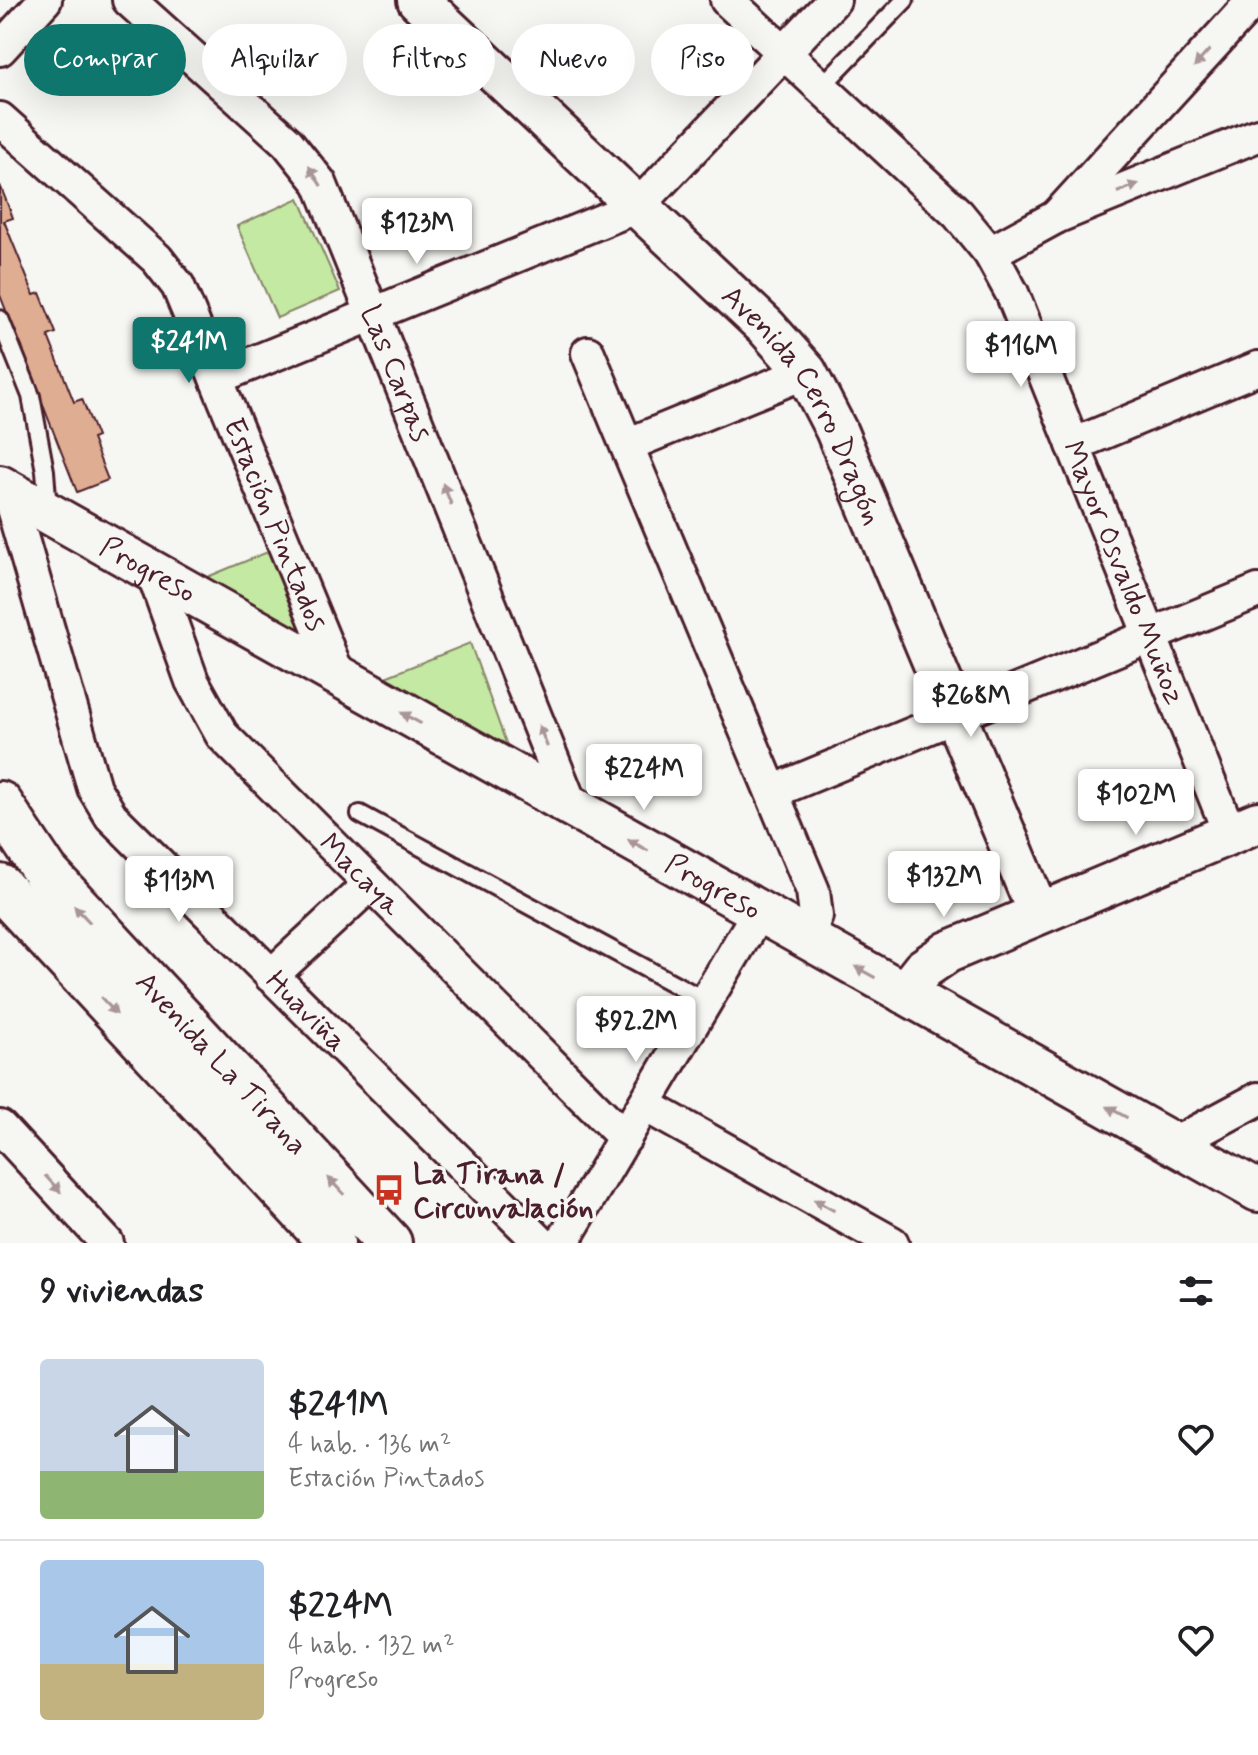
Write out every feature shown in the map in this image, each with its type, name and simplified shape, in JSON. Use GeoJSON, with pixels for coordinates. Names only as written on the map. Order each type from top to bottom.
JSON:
{"type":"FeatureCollection","features":[{"type":"Feature","properties":{"kind":"highway","name":"Avenida La Tirana"},"geometry":{"type":"LineString","coordinates":[[0,804],[46,873],[390,1238]]}},
{"type":"Feature","properties":{"kind":"highway","name":"Avenida La Tirana"},"geometry":{"type":"LineString","coordinates":[[0,887],[332,1243]]}},
{"type":"Feature","properties":{"kind":"street"},"geometry":{"type":"LineString","coordinates":[[0,49],[45,0]]}},
{"type":"Feature","properties":{"kind":"street","name":"Las Carpas"},"geometry":{"type":"LineString","coordinates":[[129,0],[287,142],[312,170],[338,222],[572,808]]}},
{"type":"Feature","properties":{"kind":"street","name":"Avenida Cerro Dragón"},"geometry":{"type":"LineString","coordinates":[[418,0],[766,327],[806,372],[836,430],[1038,912]]}},
{"type":"Feature","properties":{"kind":"street","name":"Mayor Osvaldo Muñoz"},"geometry":{"type":"LineString","coordinates":[[727,0],[958,214],[990,253],[1012,293],[1150,636],[1244,828]]}},
{"type":"Feature","properties":{"kind":"street"},"geometry":{"type":"LineString","coordinates":[[216,378],[638,206],[834,0]]}},
{"type":"Feature","properties":{"kind":"street"},"geometry":{"type":"LineString","coordinates":[[1056,217],[1254,0]]}},
{"type":"Feature","properties":{"kind":"street","name":"Estación Pintados"},"geometry":{"type":"LineString","coordinates":[[0,119],[169,271],[339,677]]}},
{"type":"Feature","properties":{"kind":"street"},"geometry":{"type":"LineString","coordinates":[[990,253],[1056,217],[1258,135]]}},
{"type":"Feature","properties":{"kind":"street"},"geometry":{"type":"LineString","coordinates":[[588,353],[817,903],[813,929],[806,939]]}},
{"type":"Feature","properties":{"kind":"street"},"geometry":{"type":"LineString","coordinates":[[1073,445],[1258,368]]}},
{"type":"Feature","properties":{"kind":"street"},"geometry":{"type":"LineString","coordinates":[[627,445],[806,372]]}},
{"type":"Feature","properties":{"kind":"street","name":"Progreso"},"geometry":{"type":"LineString","coordinates":[[4,488],[1258,1191]]}},
{"type":"Feature","properties":{"kind":"street","name":"Huaviña"},"geometry":{"type":"LineString","coordinates":[[4,488],[89,772],[102,804],[121,827],[541,1243]]}},
{"type":"Feature","properties":{"kind":"street","name":"Macaya"},"geometry":{"type":"LineString","coordinates":[[153,572],[192,681],[210,718],[236,751],[625,1138]]}},
{"type":"Feature","properties":{"kind":"street"},"geometry":{"type":"LineString","coordinates":[[772,792],[1258,591]]}},
{"type":"Feature","properties":{"kind":"street"},"geometry":{"type":"LineString","coordinates":[[904,993],[935,959],[1038,912],[1244,828]]}},
{"type":"Feature","properties":{"kind":"street"},"geometry":{"type":"LineString","coordinates":[[271,976],[370,884]]}},
{"type":"Feature","properties":{"kind":"street"},"geometry":{"type":"LineString","coordinates":[[562,1243],[758,913]]}},
{"type":"Feature","properties":{"kind":"street"},"geometry":{"type":"LineString","coordinates":[[1174,1144],[1258,1099]]}},
{"type":"Feature","properties":{"kind":"street"},"geometry":{"type":"LineString","coordinates":[[645,1105],[892,1243]]}},
{"type":"Feature","properties":{"kind":"street"},"geometry":{"type":"LineString","coordinates":[[0,1127],[107,1243]]}},
{"type":"Feature","properties":{"kind":"lane"},"geometry":{"type":"LineString","coordinates":[[821,87],[905,0]]}},
{"type":"Feature","properties":{"kind":"lane"},"geometry":{"type":"LineString","coordinates":[[0,319],[31,396],[45,471],[48,513]]}},
{"type":"Feature","properties":{"kind":"lane"},"geometry":{"type":"LineString","coordinates":[[360,814],[706,1001]]}},
{"type":"Feature","properties":{"kind":"green space"},"geometry":{"type":"Polygon","coordinates":[[[299,198],[340,291],[277,318],[237,226],[299,198]]]}},
{"type":"Feature","properties":{"kind":"green space"},"geometry":{"type":"Polygon","coordinates":[[[270,551],[301,632],[205,578],[270,551]]]}},
{"type":"Feature","properties":{"kind":"green space"},"geometry":{"type":"Polygon","coordinates":[[[470,643],[515,768],[373,682],[470,643]]]}},
{"type":"Feature","properties":{"kind":"building"},"geometry":{"type":"Polygon","coordinates":[[[0,185],[13,218],[4,221],[34,295],[40,293],[56,333],[48,336],[74,402],[82,399],[97,437],[92,439],[108,480],[77,492],[0,295],[0,185]]]}},
{"type":"Feature","properties":{"kind":"place","name":"La Tirana / Circunvalación"},"geometry":{"type":"Point","coordinates":[389,1190]}}]}
